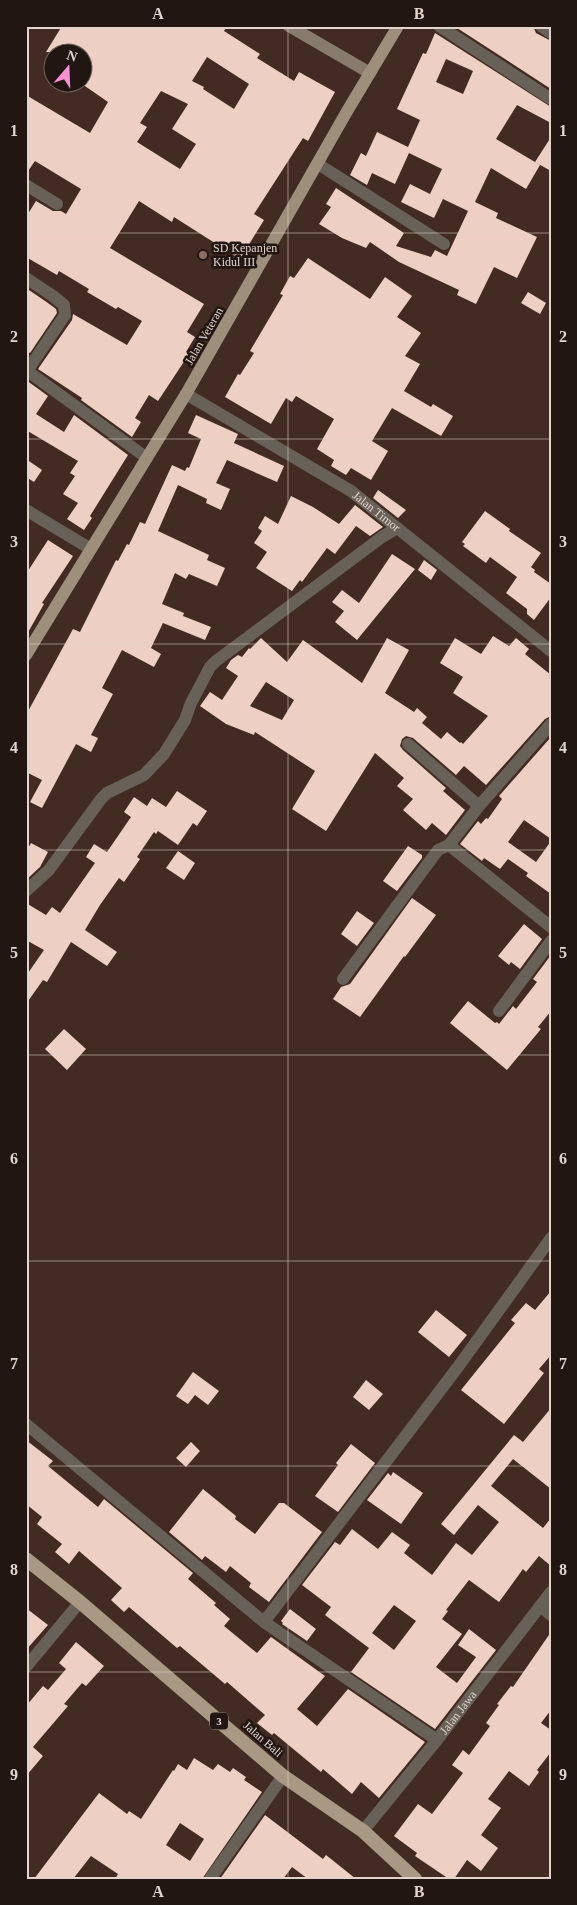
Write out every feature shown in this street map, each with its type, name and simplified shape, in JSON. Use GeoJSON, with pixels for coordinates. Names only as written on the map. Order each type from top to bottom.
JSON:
{"type":"FeatureCollection","features":[{"type":"Feature","properties":{"kind":"highway","name":"Jalan Bali"},"geometry":{"type":"LineString","coordinates":[[26,1559],[80,1602],[283,1776],[363,1831],[415,1879]]}},
{"type":"Feature","properties":{"kind":"main road"},"geometry":{"type":"LineString","coordinates":[[290,26],[370,73]]}},
{"type":"Feature","properties":{"kind":"main road","name":"Jalan Veteran"},"geometry":{"type":"LineString","coordinates":[[26,655],[186,394],[398,26]]}},
{"type":"Feature","properties":{"kind":"street"},"geometry":{"type":"LineString","coordinates":[[439,26],[551,98]]}},
{"type":"Feature","properties":{"kind":"street"},"geometry":{"type":"LineString","coordinates":[[541,26],[551,32]]}},
{"type":"Feature","properties":{"kind":"street"},"geometry":{"type":"LineString","coordinates":[[318,164],[444,244]]}},
{"type":"Feature","properties":{"kind":"street"},"geometry":{"type":"LineString","coordinates":[[27,189],[57,204]]}},
{"type":"Feature","properties":{"kind":"street"},"geometry":{"type":"LineString","coordinates":[[26,278],[64,305],[65,314],[27,371],[146,458]]}},
{"type":"Feature","properties":{"kind":"street","name":"Jalan Timor"},"geometry":{"type":"LineString","coordinates":[[186,394],[351,491],[551,651]]}},
{"type":"Feature","properties":{"kind":"street"},"geometry":{"type":"LineString","coordinates":[[26,510],[91,549]]}},
{"type":"Feature","properties":{"kind":"street"},"geometry":{"type":"LineString","coordinates":[[26,891],[49,870],[101,799],[108,793],[144,775],[164,754],[185,720],[191,703],[210,667],[216,661],[382,537],[394,526]]}},
{"type":"Feature","properties":{"kind":"street"},"geometry":{"type":"LineString","coordinates":[[343,979],[438,850],[449,845],[479,806],[551,724]]}},
{"type":"Feature","properties":{"kind":"street"},"geometry":{"type":"LineString","coordinates":[[408,744],[479,806]]}},
{"type":"Feature","properties":{"kind":"street"},"geometry":{"type":"LineString","coordinates":[[449,845],[551,927]]}},
{"type":"Feature","properties":{"kind":"street"},"geometry":{"type":"LineString","coordinates":[[499,1012],[551,941]]}},
{"type":"Feature","properties":{"kind":"street"},"geometry":{"type":"LineString","coordinates":[[264,1622],[458,1367],[551,1238]]}},
{"type":"Feature","properties":{"kind":"street"},"geometry":{"type":"LineString","coordinates":[[26,1424],[264,1622],[437,1740]]}},
{"type":"Feature","properties":{"kind":"street","name":"Jalan Jawa"},"geometry":{"type":"LineString","coordinates":[[363,1831],[437,1740],[551,1592]]}},
{"type":"Feature","properties":{"kind":"street"},"geometry":{"type":"LineString","coordinates":[[26,1667],[80,1602]]}},
{"type":"Feature","properties":{"kind":"street"},"geometry":{"type":"LineString","coordinates":[[540,1606],[551,1615]]}},
{"type":"Feature","properties":{"kind":"street"},"geometry":{"type":"LineString","coordinates":[[210,1879],[283,1776]]}},
{"type":"Feature","properties":{"kind":"building"},"geometry":{"type":"Polygon","coordinates":[[[62,26],[227,26],[224,31],[260,54],[257,58],[294,81],[299,72],[335,92],[308,141],[303,138],[254,214],[264,220],[240,259],[174,217],[172,222],[139,201],[110,248],[204,304],[187,332],[195,337],[186,352],[189,354],[158,401],[149,395],[135,418],[141,422],[132,437],[81,400],[82,398],[38,369],[72,320],[73,314],[127,345],[142,321],[118,307],[116,309],[87,292],[89,289],[59,271],[57,275],[26,257],[26,217],[36,201],[53,211],[61,211],[66,214],[81,189],[35,161],[26,174],[26,95],[90,133],[108,102],[92,91],[92,42],[52,42],[62,26]],[[207,57],[192,81],[204,87],[203,89],[234,109],[249,84],[207,57]],[[161,91],[140,123],[147,127],[137,142],[180,169],[196,144],[172,129],[188,104],[161,91]]]}},
{"type":"Feature","properties":{"kind":"building"},"geometry":{"type":"Polygon","coordinates":[[[454,26],[533,26],[536,33],[551,41],[551,89],[454,26]]]}},
{"type":"Feature","properties":{"kind":"building"},"geometry":{"type":"Polygon","coordinates":[[[435,33],[551,107],[551,123],[517,105],[496,139],[540,165],[526,189],[491,168],[475,202],[498,213],[496,218],[537,237],[517,278],[494,267],[476,304],[457,295],[459,290],[399,262],[370,242],[366,248],[342,238],[319,224],[331,207],[326,204],[336,188],[404,233],[396,246],[431,257],[435,250],[447,256],[468,211],[443,199],[434,218],[401,202],[410,184],[430,194],[442,169],[409,153],[395,184],[372,173],[367,185],[350,175],[361,153],[366,156],[377,132],[408,147],[420,120],[397,109],[423,53],[426,54],[435,33]],[[446,59],[436,82],[463,94],[473,71],[446,59]]]}},
{"type":"Feature","properties":{"kind":"building"},"geometry":{"type":"Polygon","coordinates":[[[551,137],[551,171],[535,162],[551,137]]]}},
{"type":"Feature","properties":{"kind":"building"},"geometry":{"type":"Polygon","coordinates":[[[308,258],[370,299],[385,277],[412,296],[397,317],[421,333],[405,356],[420,364],[404,391],[431,407],[433,404],[453,416],[441,436],[392,408],[372,441],[388,451],[371,480],[351,468],[346,475],[331,466],[334,460],[317,449],[334,419],[296,396],[292,402],[286,398],[271,424],[225,397],[238,374],[240,375],[254,353],[250,351],[283,295],[280,294],[290,276],[294,278],[308,258]]]}},
{"type":"Feature","properties":{"kind":"building"},"geometry":{"type":"Polygon","coordinates":[[[26,288],[56,309],[57,313],[30,353],[26,351],[26,288]]]}},
{"type":"Feature","properties":{"kind":"building"},"geometry":{"type":"Polygon","coordinates":[[[528,292],[546,303],[540,314],[521,303],[528,292]]]}},
{"type":"Feature","properties":{"kind":"building"},"geometry":{"type":"Polygon","coordinates":[[[26,380],[48,396],[36,414],[64,432],[74,415],[128,455],[90,516],[92,518],[84,530],[67,519],[78,503],[63,494],[75,476],[70,473],[78,461],[26,430],[26,380]]]}},
{"type":"Feature","properties":{"kind":"building"},"geometry":{"type":"Polygon","coordinates":[[[196,415],[238,434],[234,443],[284,466],[277,482],[227,460],[216,483],[230,489],[221,510],[206,503],[207,499],[178,485],[158,531],[209,555],[207,560],[225,568],[217,586],[189,574],[186,579],[175,573],[162,604],[184,613],[183,616],[211,627],[205,640],[163,623],[151,648],[161,654],[154,667],[122,650],[102,688],[113,694],[91,735],[98,738],[91,752],[76,744],[42,808],[30,802],[42,780],[26,772],[26,715],[73,629],[80,632],[116,560],[118,561],[127,544],[129,545],[140,522],[145,524],[172,465],[185,471],[187,467],[189,468],[201,439],[188,433],[196,415]]]}},
{"type":"Feature","properties":{"kind":"building"},"geometry":{"type":"Polygon","coordinates":[[[26,459],[42,470],[34,482],[26,477],[26,459]]]}},
{"type":"Feature","properties":{"kind":"building"},"geometry":{"type":"Polygon","coordinates":[[[378,490],[406,510],[398,518],[373,498],[378,490]]]}},
{"type":"Feature","properties":{"kind":"building"},"geometry":{"type":"Polygon","coordinates":[[[291,496],[313,507],[339,524],[355,505],[383,527],[370,536],[356,526],[335,554],[327,548],[302,582],[300,580],[292,591],[256,568],[267,552],[254,543],[262,531],[258,528],[265,516],[278,524],[291,496]]]}},
{"type":"Feature","properties":{"kind":"building"},"geometry":{"type":"Polygon","coordinates":[[[485,511],[510,529],[509,531],[541,553],[531,567],[535,570],[534,572],[551,584],[551,597],[534,620],[527,614],[527,609],[506,593],[517,577],[490,557],[486,563],[463,546],[465,544],[462,542],[485,511]]]}},
{"type":"Feature","properties":{"kind":"building"},"geometry":{"type":"Polygon","coordinates":[[[48,540],[73,556],[42,603],[44,604],[26,636],[26,574],[48,540]]]}},
{"type":"Feature","properties":{"kind":"building"},"geometry":{"type":"Polygon","coordinates":[[[392,554],[415,569],[357,640],[335,622],[344,611],[332,602],[342,590],[359,603],[392,554]]]}},
{"type":"Feature","properties":{"kind":"building"},"geometry":{"type":"Polygon","coordinates":[[[424,560],[437,570],[431,580],[418,570],[424,560]]]}},
{"type":"Feature","properties":{"kind":"building"},"geometry":{"type":"Polygon","coordinates":[[[493,636],[509,646],[516,638],[529,649],[525,654],[551,675],[551,716],[545,719],[486,785],[464,766],[456,775],[413,738],[406,736],[402,739],[400,746],[403,750],[446,788],[443,791],[465,810],[446,835],[432,823],[426,830],[403,810],[413,799],[397,786],[404,778],[375,753],[326,831],[292,809],[315,771],[255,732],[254,735],[226,724],[200,706],[210,692],[222,700],[238,676],[226,668],[231,660],[238,655],[242,657],[261,638],[287,662],[303,640],[362,683],[387,638],[409,650],[385,693],[414,712],[417,708],[427,717],[422,723],[441,739],[447,732],[463,744],[488,716],[453,693],[463,677],[440,663],[455,638],[481,654],[493,636]],[[266,682],[250,706],[282,720],[294,700],[266,682]]]}},
{"type":"Feature","properties":{"kind":"building"},"geometry":{"type":"Polygon","coordinates":[[[551,737],[551,839],[524,820],[508,842],[536,862],[551,841],[551,894],[526,876],[528,873],[508,859],[500,869],[484,858],[482,861],[460,844],[478,821],[481,824],[486,818],[488,819],[502,799],[499,796],[551,737]]]}},
{"type":"Feature","properties":{"kind":"building"},"geometry":{"type":"Polygon","coordinates":[[[177,791],[207,811],[197,826],[193,823],[178,845],[158,831],[156,834],[154,832],[137,857],[140,859],[124,882],[119,878],[85,930],[117,952],[107,966],[71,942],[47,982],[43,980],[26,1004],[26,976],[44,950],[26,940],[26,903],[46,915],[52,907],[60,913],[95,863],[86,857],[94,844],[107,852],[131,817],[124,812],[134,797],[147,806],[152,798],[166,807],[177,791]]]}},
{"type":"Feature","properties":{"kind":"building"},"geometry":{"type":"Polygon","coordinates":[[[31,843],[48,852],[40,867],[26,880],[26,852],[31,843]]]}},
{"type":"Feature","properties":{"kind":"building"},"geometry":{"type":"Polygon","coordinates":[[[408,846],[422,855],[422,858],[397,891],[383,881],[408,846]]]}},
{"type":"Feature","properties":{"kind":"building"},"geometry":{"type":"Polygon","coordinates":[[[178,851],[195,863],[184,880],[166,868],[178,851]]]}},
{"type":"Feature","properties":{"kind":"building"},"geometry":{"type":"Polygon","coordinates":[[[412,898],[436,915],[360,1017],[333,999],[341,987],[350,984],[412,898]]]}},
{"type":"Feature","properties":{"kind":"building"},"geometry":{"type":"Polygon","coordinates":[[[357,911],[374,923],[357,946],[341,934],[357,911]]]}},
{"type":"Feature","properties":{"kind":"building"},"geometry":{"type":"Polygon","coordinates":[[[524,924],[542,939],[520,969],[511,962],[509,965],[498,956],[524,924]]]}},
{"type":"Feature","properties":{"kind":"building"},"geometry":{"type":"Polygon","coordinates":[[[551,955],[551,1011],[538,1027],[541,1029],[507,1070],[450,1023],[468,1001],[495,1023],[499,1024],[513,1006],[516,1009],[537,982],[533,979],[551,955]]]}},
{"type":"Feature","properties":{"kind":"building"},"geometry":{"type":"Polygon","coordinates":[[[64,1029],[86,1049],[67,1070],[45,1049],[64,1029]]]}},
{"type":"Feature","properties":{"kind":"building"},"geometry":{"type":"Polygon","coordinates":[[[551,1291],[551,1355],[539,1369],[544,1373],[504,1424],[461,1390],[515,1323],[511,1320],[526,1303],[535,1310],[551,1291]]]}},
{"type":"Feature","properties":{"kind":"building"},"geometry":{"type":"Polygon","coordinates":[[[436,1310],[467,1335],[449,1357],[418,1332],[436,1310]]]}},
{"type":"Feature","properties":{"kind":"building"},"geometry":{"type":"Polygon","coordinates":[[[193,1372],[219,1391],[208,1405],[195,1395],[188,1404],[176,1396],[193,1372]]]}},
{"type":"Feature","properties":{"kind":"building"},"geometry":{"type":"Polygon","coordinates":[[[366,1380],[383,1394],[369,1410],[353,1397],[366,1380]]]}},
{"type":"Feature","properties":{"kind":"building"},"geometry":{"type":"Polygon","coordinates":[[[551,1408],[551,1489],[513,1459],[491,1486],[543,1528],[551,1518],[551,1566],[539,1556],[526,1572],[523,1569],[499,1602],[469,1580],[446,1610],[448,1611],[442,1619],[462,1634],[436,1667],[457,1683],[476,1657],[458,1645],[469,1629],[496,1650],[435,1729],[351,1672],[369,1648],[325,1615],[331,1607],[302,1585],[335,1542],[340,1545],[352,1529],[378,1549],[392,1532],[410,1545],[404,1553],[432,1575],[456,1543],[472,1555],[499,1522],[478,1505],[454,1535],[441,1524],[514,1435],[523,1442],[551,1408]],[[394,1605],[372,1633],[394,1650],[416,1621],[394,1605]]]}},
{"type":"Feature","properties":{"kind":"building"},"geometry":{"type":"Polygon","coordinates":[[[26,1440],[53,1461],[48,1466],[98,1507],[104,1499],[193,1573],[188,1579],[216,1603],[214,1605],[230,1619],[224,1626],[257,1653],[271,1637],[325,1676],[297,1709],[317,1726],[348,1689],[425,1742],[379,1798],[361,1782],[352,1794],[323,1769],[321,1772],[274,1733],[272,1735],[257,1723],[265,1715],[227,1682],[225,1684],[180,1646],[177,1648],[129,1607],[124,1612],[111,1600],[122,1588],[79,1551],[69,1564],[55,1552],[62,1544],[37,1524],[42,1517],[26,1504],[26,1440]]]}},
{"type":"Feature","properties":{"kind":"building"},"geometry":{"type":"Polygon","coordinates":[[[191,1442],[200,1451],[186,1467],[176,1458],[191,1442]]]}},
{"type":"Feature","properties":{"kind":"building"},"geometry":{"type":"Polygon","coordinates":[[[351,1444],[375,1463],[338,1512],[315,1496],[338,1465],[336,1463],[351,1444]]]}},
{"type":"Feature","properties":{"kind":"building"},"geometry":{"type":"Polygon","coordinates":[[[393,1472],[423,1493],[401,1524],[367,1500],[388,1473],[391,1476],[393,1472]]]}},
{"type":"Feature","properties":{"kind":"building"},"geometry":{"type":"Polygon","coordinates":[[[203,1489],[236,1516],[235,1519],[255,1534],[279,1503],[284,1503],[322,1532],[269,1602],[249,1587],[251,1583],[230,1566],[226,1572],[205,1556],[202,1560],[169,1532],[203,1489]]]}},
{"type":"Feature","properties":{"kind":"building"},"geometry":{"type":"Polygon","coordinates":[[[26,1608],[48,1625],[26,1650],[26,1608]]]}},
{"type":"Feature","properties":{"kind":"building"},"geometry":{"type":"Polygon","coordinates":[[[290,1609],[316,1629],[307,1641],[282,1624],[281,1621],[290,1609]]]}},
{"type":"Feature","properties":{"kind":"building"},"geometry":{"type":"Polygon","coordinates":[[[551,1632],[551,1710],[541,1723],[551,1730],[551,1752],[537,1770],[539,1772],[529,1786],[509,1771],[488,1799],[501,1808],[481,1835],[498,1848],[481,1871],[467,1860],[454,1879],[449,1879],[415,1856],[417,1853],[394,1836],[418,1804],[432,1814],[463,1773],[452,1765],[463,1750],[469,1755],[490,1726],[486,1723],[499,1705],[497,1704],[511,1686],[513,1687],[551,1632]]]}},
{"type":"Feature","properties":{"kind":"building"},"geometry":{"type":"Polygon","coordinates":[[[76,1642],[104,1666],[86,1686],[82,1683],[64,1704],[68,1706],[33,1747],[43,1756],[26,1776],[26,1706],[43,1686],[48,1690],[66,1669],[59,1663],[76,1642]]]}},
{"type":"Feature","properties":{"kind":"building"},"geometry":{"type":"Polygon","coordinates":[[[194,1758],[213,1770],[218,1764],[230,1772],[233,1768],[246,1777],[244,1780],[262,1792],[202,1879],[115,1879],[118,1874],[91,1856],[73,1879],[34,1879],[99,1793],[127,1814],[129,1811],[141,1819],[178,1764],[187,1770],[194,1758]],[[180,1823],[166,1845],[190,1861],[204,1839],[180,1823]]]}},
{"type":"Feature","properties":{"kind":"building"},"geometry":{"type":"Polygon","coordinates":[[[265,1815],[323,1859],[326,1855],[356,1879],[308,1879],[292,1867],[283,1879],[220,1879],[265,1815]]]}},
{"type":"Feature","properties":{"kind":"place","name":"SD Kepanjen Kidul III"},"geometry":{"type":"Point","coordinates":[203,255]}}]}
